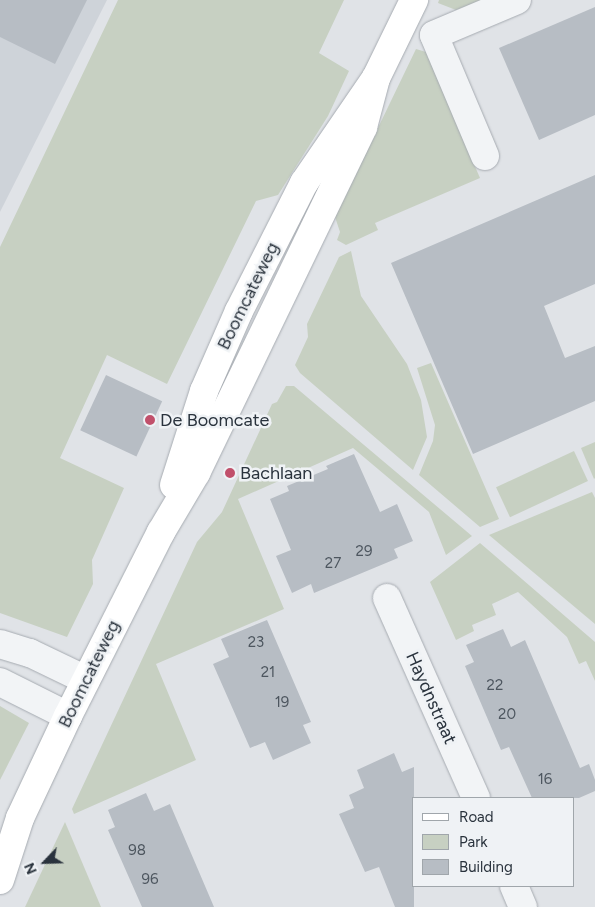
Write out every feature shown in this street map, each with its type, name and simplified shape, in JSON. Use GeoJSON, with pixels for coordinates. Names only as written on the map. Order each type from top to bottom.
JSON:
{"type":"FeatureCollection","features":[{"type":"Feature","properties":{"kind":"street"},"geometry":{"type":"LineString","coordinates":[[485,156],[434,35],[517,0]]}},
{"type":"Feature","properties":{"kind":"street","name":"Boomcateweg"},"geometry":{"type":"LineString","coordinates":[[0,850],[20,818],[68,716],[161,532],[196,473],[363,127],[376,78],[409,10],[434,35]]}},
{"type":"Feature","properties":{"kind":"street","name":"Haydnstraat"},"geometry":{"type":"LineString","coordinates":[[387,598],[476,797]]}},
{"type":"Feature","properties":{"kind":"street"},"geometry":{"type":"LineString","coordinates":[[0,644],[30,653],[86,680]]}},
{"type":"Feature","properties":{"kind":"street"},"geometry":{"type":"LineString","coordinates":[[0,682],[68,716]]}},
{"type":"Feature","properties":{"kind":"street","name":"Boomcateweg"},"geometry":{"type":"LineString","coordinates":[[0,880],[20,818]]}},
{"type":"Feature","properties":{"kind":"street"},"geometry":{"type":"LineString","coordinates":[[514,887],[523,907]]}},
{"type":"Feature","properties":{"kind":"shaded area"},"geometry":{"type":"Polygon","coordinates":[[[0,0],[107,0],[0,212],[0,0]]]}},
{"type":"Feature","properties":{"kind":"green space"},"geometry":{"type":"Polygon","coordinates":[[[118,0],[344,0],[319,53],[349,71],[328,116],[278,195],[256,201],[167,384],[107,355],[60,458],[124,488],[92,560],[93,584],[67,637],[0,613],[0,247],[118,0]]]}},
{"type":"Feature","properties":{"kind":"green space"},"geometry":{"type":"Polygon","coordinates":[[[439,0],[481,0],[456,10],[438,3],[439,0]]]}},
{"type":"Feature","properties":{"kind":"green space"},"geometry":{"type":"Polygon","coordinates":[[[416,49],[426,52],[480,178],[375,223],[378,230],[346,245],[337,240],[340,232],[335,217],[416,49]]]}},
{"type":"Feature","properties":{"kind":"green space"},"geometry":{"type":"Polygon","coordinates":[[[351,251],[361,296],[407,364],[421,400],[427,437],[413,470],[300,373],[295,365],[308,337],[307,324],[339,257],[351,251]]]}},
{"type":"Feature","properties":{"kind":"green space"},"geometry":{"type":"Polygon","coordinates":[[[431,363],[499,519],[480,527],[419,475],[433,441],[435,425],[417,368],[431,363]]]}},
{"type":"Feature","properties":{"kind":"green space"},"geometry":{"type":"Polygon","coordinates":[[[286,386],[294,386],[472,536],[446,555],[429,512],[353,448],[238,499],[284,609],[156,664],[196,760],[74,814],[72,809],[197,542],[222,512],[272,404],[277,402],[286,386]]]}},
{"type":"Feature","properties":{"kind":"green space"},"geometry":{"type":"Polygon","coordinates":[[[595,442],[595,478],[594,479],[581,448],[595,442]]]}},
{"type":"Feature","properties":{"kind":"green space"},"geometry":{"type":"Polygon","coordinates":[[[574,451],[588,481],[510,517],[496,487],[574,451]]]}},
{"type":"Feature","properties":{"kind":"green space"},"geometry":{"type":"Polygon","coordinates":[[[592,492],[595,498],[595,624],[489,535],[592,492]]]}},
{"type":"Feature","properties":{"kind":"green space"},"geometry":{"type":"Polygon","coordinates":[[[480,543],[595,642],[595,681],[586,661],[579,664],[567,637],[518,592],[492,604],[496,615],[472,625],[474,631],[456,640],[430,582],[480,543]]]}},
{"type":"Feature","properties":{"kind":"green space"},"geometry":{"type":"Polygon","coordinates":[[[0,706],[29,723],[0,780],[0,706]]]}},
{"type":"Feature","properties":{"kind":"green space"},"geometry":{"type":"Polygon","coordinates":[[[65,822],[101,907],[25,907],[65,822]]]}},
{"type":"Feature","properties":{"kind":"building"},"geometry":{"type":"Polygon","coordinates":[[[0,0],[87,0],[55,64],[0,37],[0,0]]]}},
{"type":"Feature","properties":{"kind":"building"},"geometry":{"type":"Polygon","coordinates":[[[595,7],[595,115],[539,140],[499,48],[595,7]]]}},
{"type":"Feature","properties":{"kind":"building"},"geometry":{"type":"Polygon","coordinates":[[[595,175],[595,284],[544,306],[565,358],[595,346],[595,401],[473,454],[391,263],[595,175]]]}},
{"type":"Feature","properties":{"kind":"building"},"geometry":{"type":"Polygon","coordinates":[[[106,375],[162,401],[136,456],[80,430],[106,375]]]}},
{"type":"Feature","properties":{"kind":"building"},"geometry":{"type":"Polygon","coordinates":[[[354,454],[380,512],[397,504],[413,541],[394,549],[398,558],[314,593],[311,584],[292,593],[276,556],[291,550],[270,499],[289,491],[287,486],[328,469],[326,466],[354,454]]]}},
{"type":"Feature","properties":{"kind":"building"},"geometry":{"type":"Polygon","coordinates":[[[267,620],[311,722],[303,725],[311,743],[273,760],[265,742],[250,748],[213,664],[229,657],[221,639],[267,620]]]}},
{"type":"Feature","properties":{"kind":"building"},"geometry":{"type":"Polygon","coordinates":[[[503,629],[511,647],[525,640],[580,768],[589,764],[595,780],[595,791],[579,798],[532,797],[509,747],[501,750],[465,666],[474,662],[466,645],[503,629]]]}},
{"type":"Feature","properties":{"kind":"building"},"geometry":{"type":"Polygon","coordinates":[[[394,753],[402,772],[414,767],[412,887],[414,887],[414,907],[395,907],[379,867],[365,872],[339,814],[354,808],[349,795],[364,788],[357,770],[394,753]]]}},
{"type":"Feature","properties":{"kind":"building"},"geometry":{"type":"Polygon","coordinates":[[[146,793],[154,811],[170,804],[214,907],[142,907],[108,830],[115,827],[108,810],[146,793]]]}},
{"type":"Feature","properties":{"kind":"place","name":"De Boomcate"},"geometry":{"type":"Point","coordinates":[150,420]}},
{"type":"Feature","properties":{"kind":"place","name":"Bachlaan"},"geometry":{"type":"Point","coordinates":[230,473]}}]}
